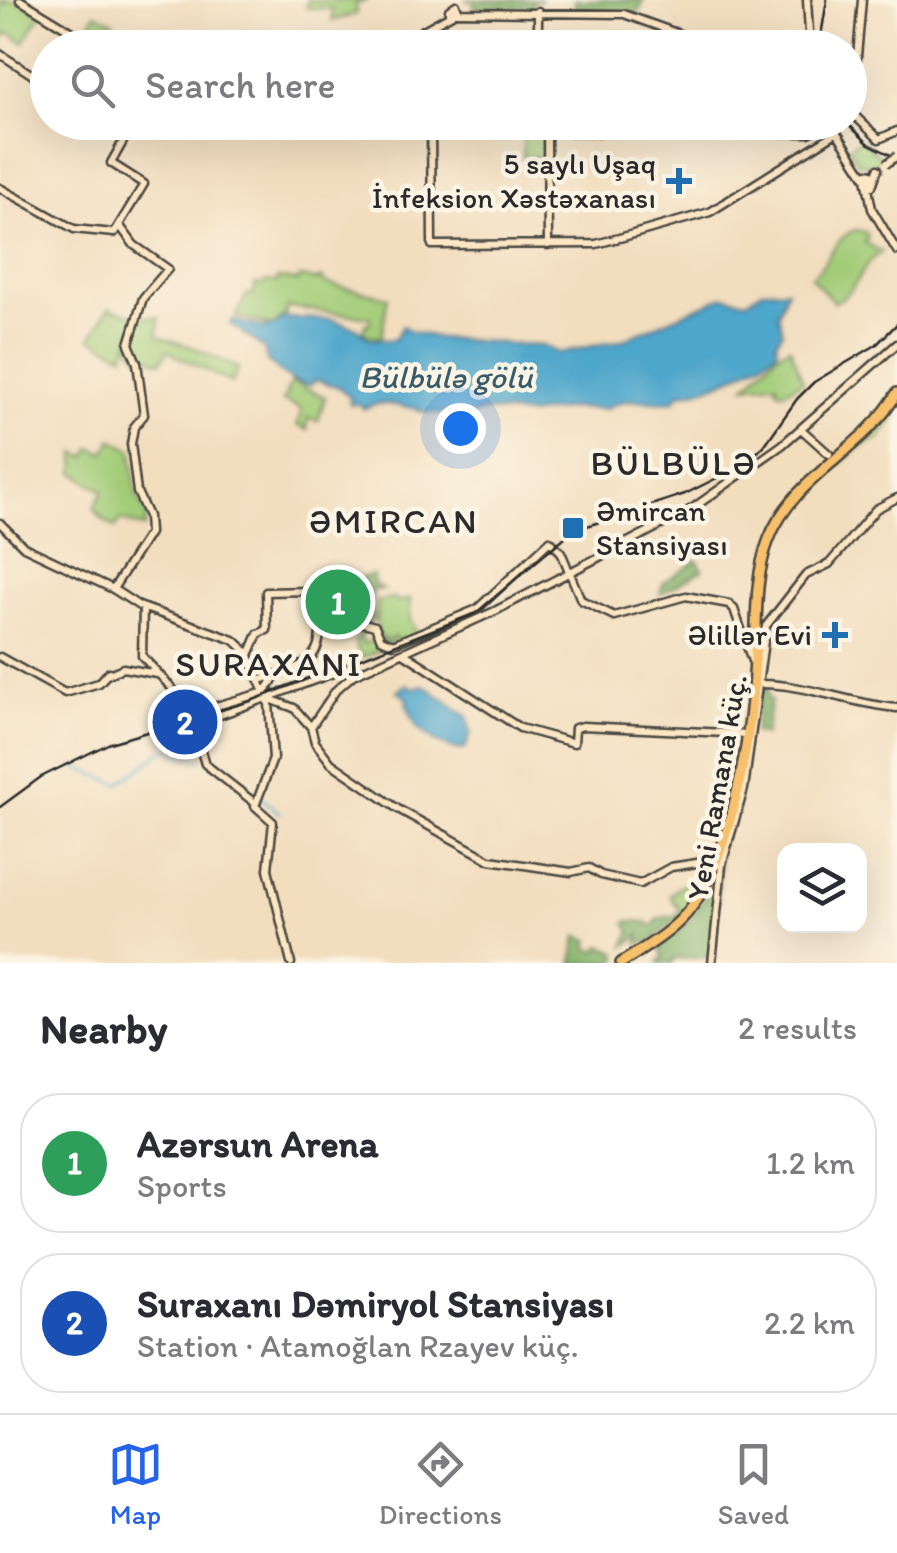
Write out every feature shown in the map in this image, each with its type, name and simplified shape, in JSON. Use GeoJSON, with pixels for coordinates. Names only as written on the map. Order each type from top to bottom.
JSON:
{"type":"FeatureCollection","features":[{"type":"Feature","properties":{"kind":"highway"},"geometry":{"type":"LineString","coordinates":[[624,963],[682,918],[702,891],[716,860],[736,798],[757,680],[758,582],[767,544],[788,505],[879,420],[897,396]]}},
{"type":"Feature","properties":{"kind":"highway"},"geometry":{"type":"LineString","coordinates":[[624,963],[666,938],[690,914],[709,886],[728,837],[741,789],[758,677],[763,572],[776,531],[802,492],[870,434],[897,396]]}},
{"type":"Feature","properties":{"kind":"highway"},"geometry":{"type":"LineString","coordinates":[[823,469],[830,460],[829,454],[838,455],[847,449]]}},
{"type":"Feature","properties":{"kind":"highway"},"geometry":{"type":"LineString","coordinates":[[756,644],[752,661],[757,680]]}},
{"type":"Feature","properties":{"kind":"street"},"geometry":{"type":"LineString","coordinates":[[20,0],[69,30]]}},
{"type":"Feature","properties":{"kind":"street"},"geometry":{"type":"LineString","coordinates":[[807,0],[809,30]]}},
{"type":"Feature","properties":{"kind":"street"},"geometry":{"type":"LineString","coordinates":[[860,30],[862,0]]}},
{"type":"Feature","properties":{"kind":"street"},"geometry":{"type":"LineString","coordinates":[[423,30],[456,7],[622,14],[668,30]]}},
{"type":"Feature","properties":{"kind":"street"},"geometry":{"type":"LineString","coordinates":[[539,12],[539,30]]}},
{"type":"Feature","properties":{"kind":"street"},"geometry":{"type":"LineString","coordinates":[[0,54],[30,74]]}},
{"type":"Feature","properties":{"kind":"street"},"geometry":{"type":"LineString","coordinates":[[867,127],[879,139],[897,131]]}},
{"type":"Feature","properties":{"kind":"street"},"geometry":{"type":"LineString","coordinates":[[0,188],[74,229],[113,234],[144,184],[111,163],[124,140]]}},
{"type":"Feature","properties":{"kind":"street"},"geometry":{"type":"LineString","coordinates":[[430,140],[432,245],[597,244],[708,212],[826,140]]}},
{"type":"Feature","properties":{"kind":"street"},"geometry":{"type":"LineString","coordinates":[[542,140],[548,244]]}},
{"type":"Feature","properties":{"kind":"street"},"geometry":{"type":"LineString","coordinates":[[841,140],[870,177]]}},
{"type":"Feature","properties":{"kind":"street"},"geometry":{"type":"LineString","coordinates":[[897,156],[870,177],[872,209],[897,248]]}},
{"type":"Feature","properties":{"kind":"street"},"geometry":{"type":"LineString","coordinates":[[113,590],[150,533],[138,495],[131,446],[134,428],[143,418],[136,363],[129,346],[142,301],[168,268],[134,245],[120,226]]}},
{"type":"Feature","properties":{"kind":"street"},"geometry":{"type":"LineString","coordinates":[[311,727],[335,692],[356,672],[405,654],[694,508],[801,428],[895,346]]}},
{"type":"Feature","properties":{"kind":"street"},"geometry":{"type":"LineString","coordinates":[[801,428],[829,454]]}},
{"type":"Feature","properties":{"kind":"street","name":"Yeni Ramana küç."},"geometry":{"type":"LineString","coordinates":[[712,963],[722,866],[743,796],[763,637],[773,614],[806,575],[830,562],[874,511],[897,498]]}},
{"type":"Feature","properties":{"kind":"street"},"geometry":{"type":"LineString","coordinates":[[0,523],[24,547],[143,608],[241,644],[265,689],[273,760],[255,805]]}},
{"type":"Feature","properties":{"kind":"street"},"geometry":{"type":"LineString","coordinates":[[250,655],[258,634],[266,630],[266,592],[312,590],[349,580],[363,624],[375,626],[381,639],[393,644],[478,609],[548,542],[562,553],[582,601],[616,616],[686,596],[728,604],[734,609],[752,661]]}},
{"type":"Feature","properties":{"kind":"street"},"geometry":{"type":"LineString","coordinates":[[291,963],[268,868],[274,826],[271,817],[205,764],[193,726],[265,689],[276,675],[310,661],[320,631],[312,590]]}},
{"type":"Feature","properties":{"kind":"street"},"geometry":{"type":"LineString","coordinates":[[143,608],[141,653],[182,699],[189,714],[265,689],[342,670],[356,672]]}},
{"type":"Feature","properties":{"kind":"street"},"geometry":{"type":"LineString","coordinates":[[405,654],[520,728],[574,743],[575,728],[583,726],[746,734]]}},
{"type":"Feature","properties":{"kind":"street"},"geometry":{"type":"LineString","coordinates":[[0,657],[64,693],[123,668],[157,674]]}},
{"type":"Feature","properties":{"kind":"street"},"geometry":{"type":"LineString","coordinates":[[757,680],[792,684],[858,704],[897,708]]}},
{"type":"Feature","properties":{"kind":"street"},"geometry":{"type":"LineString","coordinates":[[265,689],[292,707],[311,727],[315,742],[328,760],[405,813],[493,862],[571,872],[588,868],[601,876],[641,884],[671,867],[716,860]]}},
{"type":"Feature","properties":{"kind":"street"},"geometry":{"type":"LineString","coordinates":[[249,796],[259,791]]}},
{"type":"Feature","properties":{"kind":"green space"},"geometry":{"type":"Polygon","coordinates":[[[0,0],[5,0],[4,6],[8,0],[16,0],[41,14],[24,42],[8,33],[0,43],[0,0]]]}},
{"type":"Feature","properties":{"kind":"green space"},"geometry":{"type":"Polygon","coordinates":[[[307,0],[368,0],[356,4],[356,14],[332,21],[332,9],[306,8],[307,0]]]}},
{"type":"Feature","properties":{"kind":"green space"},"geometry":{"type":"Polygon","coordinates":[[[465,0],[542,0],[533,1],[533,7],[474,8],[474,1],[465,0]]]}},
{"type":"Feature","properties":{"kind":"green space"},"geometry":{"type":"Polygon","coordinates":[[[574,0],[644,0],[638,15],[575,8],[574,0]]]}},
{"type":"Feature","properties":{"kind":"green space"},"geometry":{"type":"Polygon","coordinates":[[[96,13],[114,22],[110,30],[86,30],[96,13]]]}},
{"type":"Feature","properties":{"kind":"green space"},"geometry":{"type":"Polygon","coordinates":[[[523,140],[546,140],[546,157],[523,157],[523,140]]]}},
{"type":"Feature","properties":{"kind":"green space"},"geometry":{"type":"Polygon","coordinates":[[[861,140],[883,159],[871,166],[858,163],[848,147],[861,140]]]}},
{"type":"Feature","properties":{"kind":"green space"},"geometry":{"type":"Polygon","coordinates":[[[855,230],[865,232],[865,243],[882,252],[869,263],[849,292],[834,302],[811,277],[841,240],[855,230]]]}},
{"type":"Feature","properties":{"kind":"green space"},"geometry":{"type":"Polygon","coordinates":[[[300,277],[323,278],[324,283],[388,297],[381,338],[366,335],[363,330],[370,317],[288,307],[273,326],[236,316],[247,294],[254,295],[255,283],[263,286],[265,282],[277,282],[278,278],[298,281],[300,277]]]}},
{"type":"Feature","properties":{"kind":"green space"},"geometry":{"type":"Polygon","coordinates":[[[109,308],[140,317],[159,317],[158,336],[238,368],[232,383],[167,351],[161,362],[143,355],[141,359],[130,346],[134,327],[124,355],[91,338],[109,308]]]}},
{"type":"Feature","properties":{"kind":"green space"},"geometry":{"type":"Polygon","coordinates":[[[790,347],[803,381],[783,392],[776,388],[777,383],[746,386],[777,354],[790,347]]]}},
{"type":"Feature","properties":{"kind":"green space"},"geometry":{"type":"Polygon","coordinates":[[[291,382],[325,397],[318,421],[308,418],[307,430],[297,425],[302,409],[283,401],[291,382]]]}},
{"type":"Feature","properties":{"kind":"green space"},"geometry":{"type":"Polygon","coordinates":[[[897,403],[894,420],[879,438],[858,449],[814,484],[872,435],[897,403]]]}},
{"type":"Feature","properties":{"kind":"green space"},"geometry":{"type":"Polygon","coordinates":[[[112,439],[132,450],[136,494],[147,516],[144,528],[121,520],[115,528],[102,519],[94,508],[103,491],[75,473],[76,453],[86,457],[92,448],[105,453],[112,439]]]}},
{"type":"Feature","properties":{"kind":"green space"},"geometry":{"type":"Polygon","coordinates":[[[697,560],[703,570],[660,594],[663,583],[697,560]]]}},
{"type":"Feature","properties":{"kind":"green space"},"geometry":{"type":"Polygon","coordinates":[[[373,575],[374,584],[383,590],[372,590],[373,620],[365,624],[352,580],[373,575]]]}},
{"type":"Feature","properties":{"kind":"green space"},"geometry":{"type":"Polygon","coordinates":[[[349,589],[354,608],[327,616],[322,597],[349,589]]]}},
{"type":"Feature","properties":{"kind":"green space"},"geometry":{"type":"Polygon","coordinates":[[[394,598],[396,602],[410,599],[410,620],[418,634],[396,642],[395,637],[391,638],[392,643],[381,637],[376,625],[377,602],[394,598]]]}},
{"type":"Feature","properties":{"kind":"green space"},"geometry":{"type":"Polygon","coordinates":[[[362,628],[362,644],[380,639],[390,646],[361,658],[354,641],[359,639],[356,629],[362,628]]]}},
{"type":"Feature","properties":{"kind":"green space"},"geometry":{"type":"Polygon","coordinates":[[[761,686],[768,687],[771,700],[765,735],[754,732],[761,686]]]}},
{"type":"Feature","properties":{"kind":"green space"},"geometry":{"type":"Polygon","coordinates":[[[713,860],[707,877],[681,916],[676,915],[680,910],[670,895],[685,884],[703,882],[704,878],[699,877],[703,867],[710,866],[713,860]]]}},
{"type":"Feature","properties":{"kind":"green space"},"geometry":{"type":"Polygon","coordinates":[[[720,864],[712,957],[658,963],[663,956],[659,946],[697,910],[720,864]]]}},
{"type":"Feature","properties":{"kind":"green space"},"geometry":{"type":"Polygon","coordinates":[[[681,916],[651,941],[638,944],[640,935],[625,946],[631,932],[628,921],[653,926],[658,919],[681,916]]]}},
{"type":"Feature","properties":{"kind":"green space"},"geometry":{"type":"Polygon","coordinates":[[[577,936],[590,940],[588,947],[596,951],[602,946],[617,952],[618,959],[613,963],[573,963],[577,936]]]}},
{"type":"Feature","properties":{"kind":"water","name":"Bülbülə gölü"},"geometry":{"type":"Polygon","coordinates":[[[787,289],[778,314],[783,331],[776,342],[778,350],[745,370],[701,389],[681,392],[674,401],[629,401],[606,409],[571,408],[528,415],[486,411],[465,416],[384,404],[364,409],[360,404],[350,404],[350,397],[339,387],[316,380],[305,385],[287,377],[267,361],[264,348],[230,324],[233,320],[266,327],[283,318],[331,319],[357,328],[370,339],[394,340],[403,326],[440,338],[545,346],[559,353],[622,340],[724,296],[747,301],[762,290],[787,289]]]}},
{"type":"Feature","properties":{"kind":"water"},"geometry":{"type":"Polygon","coordinates":[[[407,684],[413,688],[424,685],[467,716],[471,733],[465,749],[439,743],[416,725],[406,705],[408,699],[398,691],[407,684]]]}},
{"type":"Feature","properties":{"kind":"waterway"},"geometry":{"type":"LineString","coordinates":[[139,769],[166,748],[201,760]]}},
{"type":"Feature","properties":{"kind":"waterway"},"geometry":{"type":"LineString","coordinates":[[213,764],[236,775]]}},
{"type":"Feature","properties":{"kind":"waterway"},"geometry":{"type":"LineString","coordinates":[[73,766],[119,784],[137,770]]}},
{"type":"Feature","properties":{"kind":"waterway"},"geometry":{"type":"LineString","coordinates":[[237,776],[255,795]]}},
{"type":"Feature","properties":{"kind":"waterway"},"geometry":{"type":"LineString","coordinates":[[260,797],[280,813]]}},
{"type":"Feature","properties":{"kind":"railway"},"geometry":{"type":"LineString","coordinates":[[822,30],[827,0]]}},
{"type":"Feature","properties":{"kind":"railway"},"geometry":{"type":"LineString","coordinates":[[865,140],[897,158]]}},
{"type":"Feature","properties":{"kind":"railway"},"geometry":{"type":"LineString","coordinates":[[0,807],[41,777],[110,743],[251,701],[476,613],[572,531],[685,494],[743,465],[764,446],[814,382],[876,345],[897,324]]}},
{"type":"Feature","properties":{"kind":"place","name":"5 saylı Uşaq İnfeksion Xəstəxanası"},"geometry":{"type":"Point","coordinates":[679,181]}},
{"type":"Feature","properties":{"kind":"place","name":"Əmircan Stansiyası"},"geometry":{"type":"Point","coordinates":[573,528]}},
{"type":"Feature","properties":{"kind":"place","name":"Azərsun Arena"},"geometry":{"type":"Point","coordinates":[338,602]}},
{"type":"Feature","properties":{"kind":"place","name":"Əlillər Evi"},"geometry":{"type":"Point","coordinates":[835,635]}},
{"type":"Feature","properties":{"kind":"place","name":"Suraxanı Dəmiryol Stansiyası"},"geometry":{"type":"Point","coordinates":[185,722]}},
{"type":"Feature","properties":{"kind":"district","name":"BÜLBÜLƏ"},"geometry":{"type":"Point","coordinates":[674,463]}},
{"type":"Feature","properties":{"kind":"district","name":"ƏMIRCAN"},"geometry":{"type":"Point","coordinates":[394,521]}},
{"type":"Feature","properties":{"kind":"district","name":"SURAXANI"},"geometry":{"type":"Point","coordinates":[269,664]}}]}
